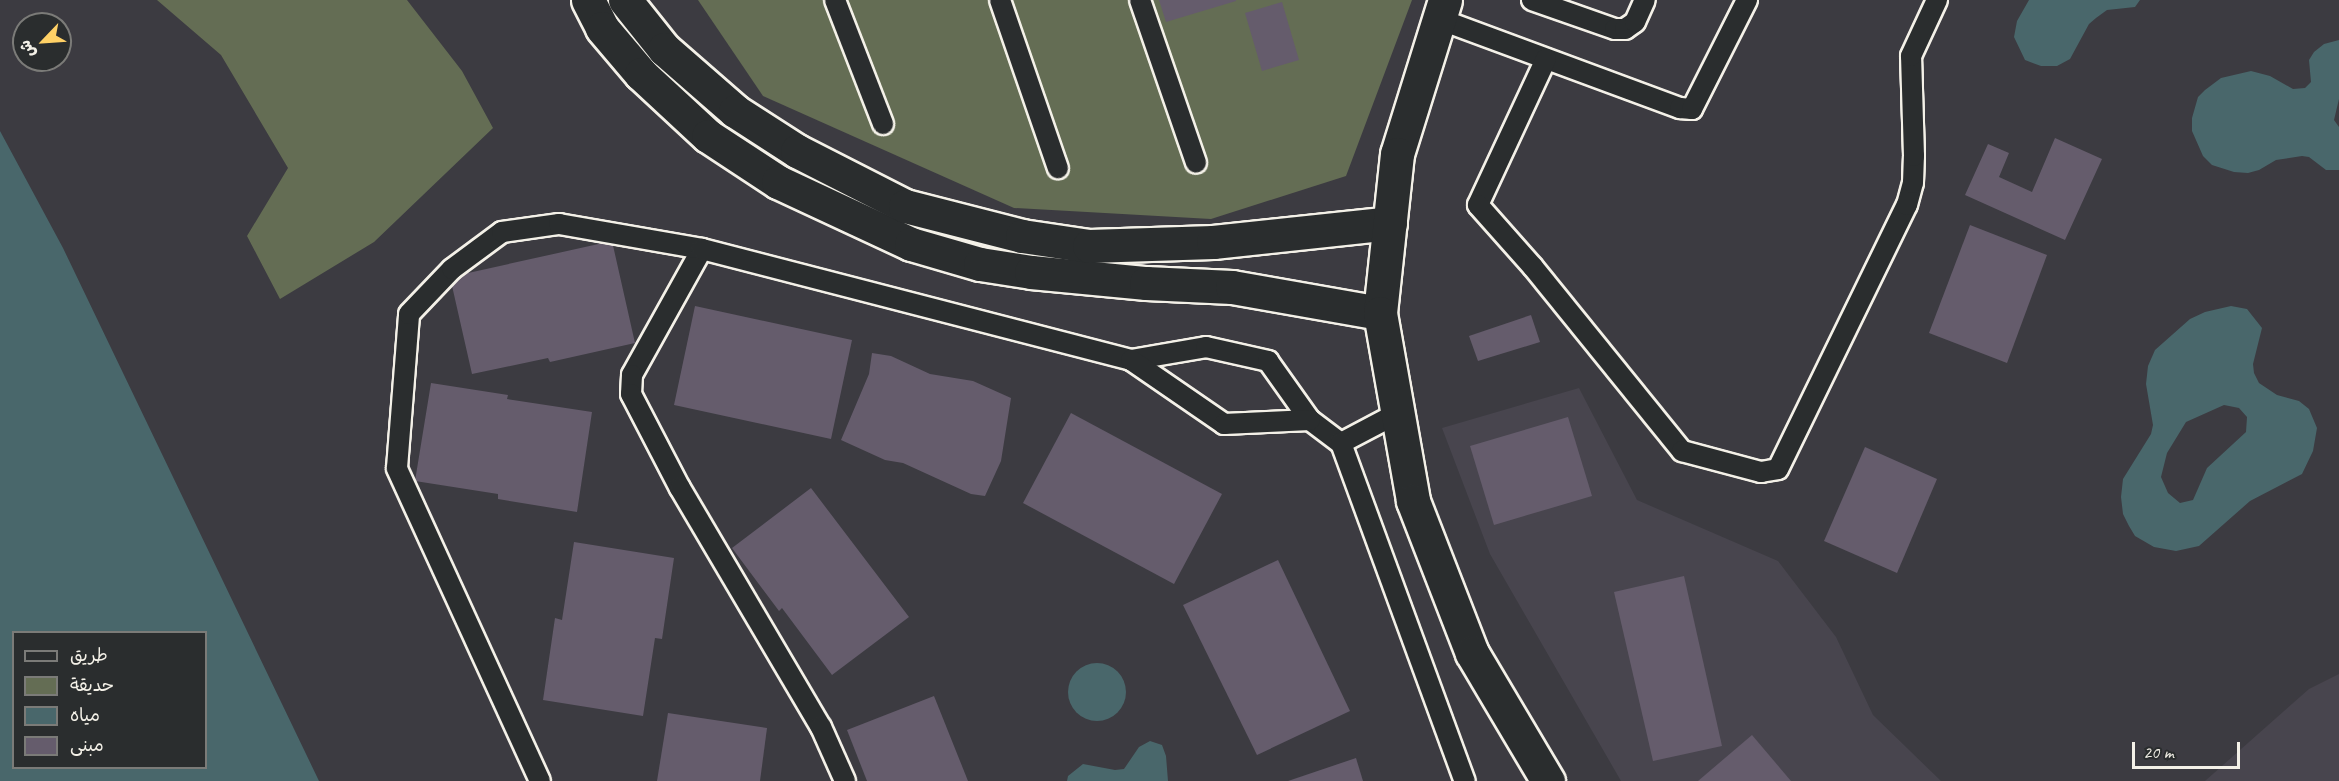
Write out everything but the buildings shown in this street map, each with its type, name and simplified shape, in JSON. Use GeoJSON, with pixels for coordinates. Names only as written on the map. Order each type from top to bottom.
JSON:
{"type":"FeatureCollection","features":[{"type":"Feature","properties":{"kind":"street"},"geometry":{"type":"LineString","coordinates":[[588,0],[602,28],[641,74],[708,136],[778,182],[911,244],[980,264],[1031,272],[1146,283],[1232,287],[1380,313]]}},
{"type":"Feature","properties":{"kind":"street"},"geometry":{"type":"LineString","coordinates":[[625,0],[664,49],[735,111],[797,151],[905,206],[1022,236],[1089,246],[1212,242],[1390,223]]}},
{"type":"Feature","properties":{"kind":"street"},"geometry":{"type":"LineString","coordinates":[[1442,10],[1397,154],[1380,313],[1413,501],[1472,653],[1548,781]]}},
{"type":"Feature","properties":{"kind":"lane"},"geometry":{"type":"LineString","coordinates":[[835,0],[883,124]]}},
{"type":"Feature","properties":{"kind":"lane"},"geometry":{"type":"LineString","coordinates":[[1000,0],[1058,168]]}},
{"type":"Feature","properties":{"kind":"lane"},"geometry":{"type":"LineString","coordinates":[[1140,0],[1196,163]]}},
{"type":"Feature","properties":{"kind":"lane"},"geometry":{"type":"LineString","coordinates":[[1533,0],[1615,29],[1626,29],[1635,22],[1645,0]]}},
{"type":"Feature","properties":{"kind":"lane"},"geometry":{"type":"LineString","coordinates":[[1442,10],[1546,59],[1680,108],[1692,109],[1747,0]]}},
{"type":"Feature","properties":{"kind":"lane"},"geometry":{"type":"LineString","coordinates":[[1546,59],[1478,205],[1533,267],[1682,451],[1761,472],[1778,469],[1907,205],[1913,183],[1914,156],[1911,56],[1937,0]]}},
{"type":"Feature","properties":{"kind":"lane"},"geometry":{"type":"LineString","coordinates":[[540,781],[397,468],[409,314],[452,269],[502,232],[559,224],[702,249],[1131,360],[1224,424],[1310,420]]}},
{"type":"Feature","properties":{"kind":"lane"},"geometry":{"type":"LineString","coordinates":[[702,249],[632,375],[631,394],[680,488],[821,727],[845,781]]}},
{"type":"Feature","properties":{"kind":"lane"},"geometry":{"type":"LineString","coordinates":[[1131,360],[1206,347],[1268,361],[1310,420],[1341,443],[1405,610],[1465,781]]}},
{"type":"Feature","properties":{"kind":"lane"},"geometry":{"type":"LineString","coordinates":[[1341,443],[1396,414]]}},
{"type":"Feature","properties":{"kind":"shaded area"},"geometry":{"type":"Polygon","coordinates":[[[1579,388],[1637,500],[1778,561],[1836,637],[1873,715],[1941,781],[1621,781],[1490,554],[1442,428],[1579,388]]]}},
{"type":"Feature","properties":{"kind":"shaded area"},"geometry":{"type":"Polygon","coordinates":[[[2339,674],[2339,781],[2205,781],[2309,689],[2339,674]]]}},
{"type":"Feature","properties":{"kind":"green space"},"geometry":{"type":"Polygon","coordinates":[[[157,0],[407,0],[462,71],[493,128],[374,242],[280,299],[247,236],[288,168],[221,55],[157,0]]]}},
{"type":"Feature","properties":{"kind":"green space"},"geometry":{"type":"Polygon","coordinates":[[[698,0],[1412,0],[1346,176],[1211,219],[1014,208],[763,96],[698,0]]]}},
{"type":"Feature","properties":{"kind":"water"},"geometry":{"type":"Polygon","coordinates":[[[2029,0],[2140,0],[2135,7],[2107,10],[2096,18],[2089,24],[2070,59],[2057,66],[2041,66],[2025,60],[2014,37],[2017,21],[2029,0]]]}},
{"type":"Feature","properties":{"kind":"water"},"geometry":{"type":"Polygon","coordinates":[[[2339,40],[2339,99],[2334,120],[2339,127],[2339,170],[2326,170],[2309,157],[2302,156],[2276,160],[2259,170],[2248,173],[2234,172],[2212,165],[2203,156],[2192,131],[2192,118],[2198,97],[2205,90],[2221,78],[2251,71],[2270,76],[2293,89],[2305,88],[2311,82],[2309,60],[2314,52],[2324,44],[2339,40]]]}},
{"type":"Feature","properties":{"kind":"water"},"geometry":{"type":"Polygon","coordinates":[[[0,131],[63,248],[319,781],[0,781],[0,131]]]}},
{"type":"Feature","properties":{"kind":"water"},"geometry":{"type":"Polygon","coordinates":[[[2231,306],[2247,309],[2262,328],[2253,364],[2259,383],[2277,395],[2299,401],[2309,409],[2317,428],[2313,451],[2302,474],[2250,501],[2199,546],[2176,551],[2154,547],[2135,536],[2123,514],[2121,497],[2123,479],[2151,434],[2153,425],[2146,384],[2148,366],[2155,350],[2190,319],[2205,312],[2231,306]],[[2224,405],[2186,422],[2167,453],[2161,477],[2168,493],[2180,503],[2193,500],[2207,468],[2246,432],[2247,417],[2239,408],[2224,405]]]}},
{"type":"Feature","properties":{"kind":"water"},"geometry":{"type":"Polygon","coordinates":[[[1091,663],[1103,663],[1118,671],[1126,686],[1126,698],[1118,713],[1103,721],[1091,721],[1076,713],[1068,698],[1068,686],[1076,671],[1091,663]]]}},
{"type":"Feature","properties":{"kind":"water"},"geometry":{"type":"Polygon","coordinates":[[[1150,741],[1162,745],[1166,756],[1168,781],[1067,781],[1068,776],[1083,764],[1115,770],[1124,769],[1139,747],[1150,741]]]}}]}
